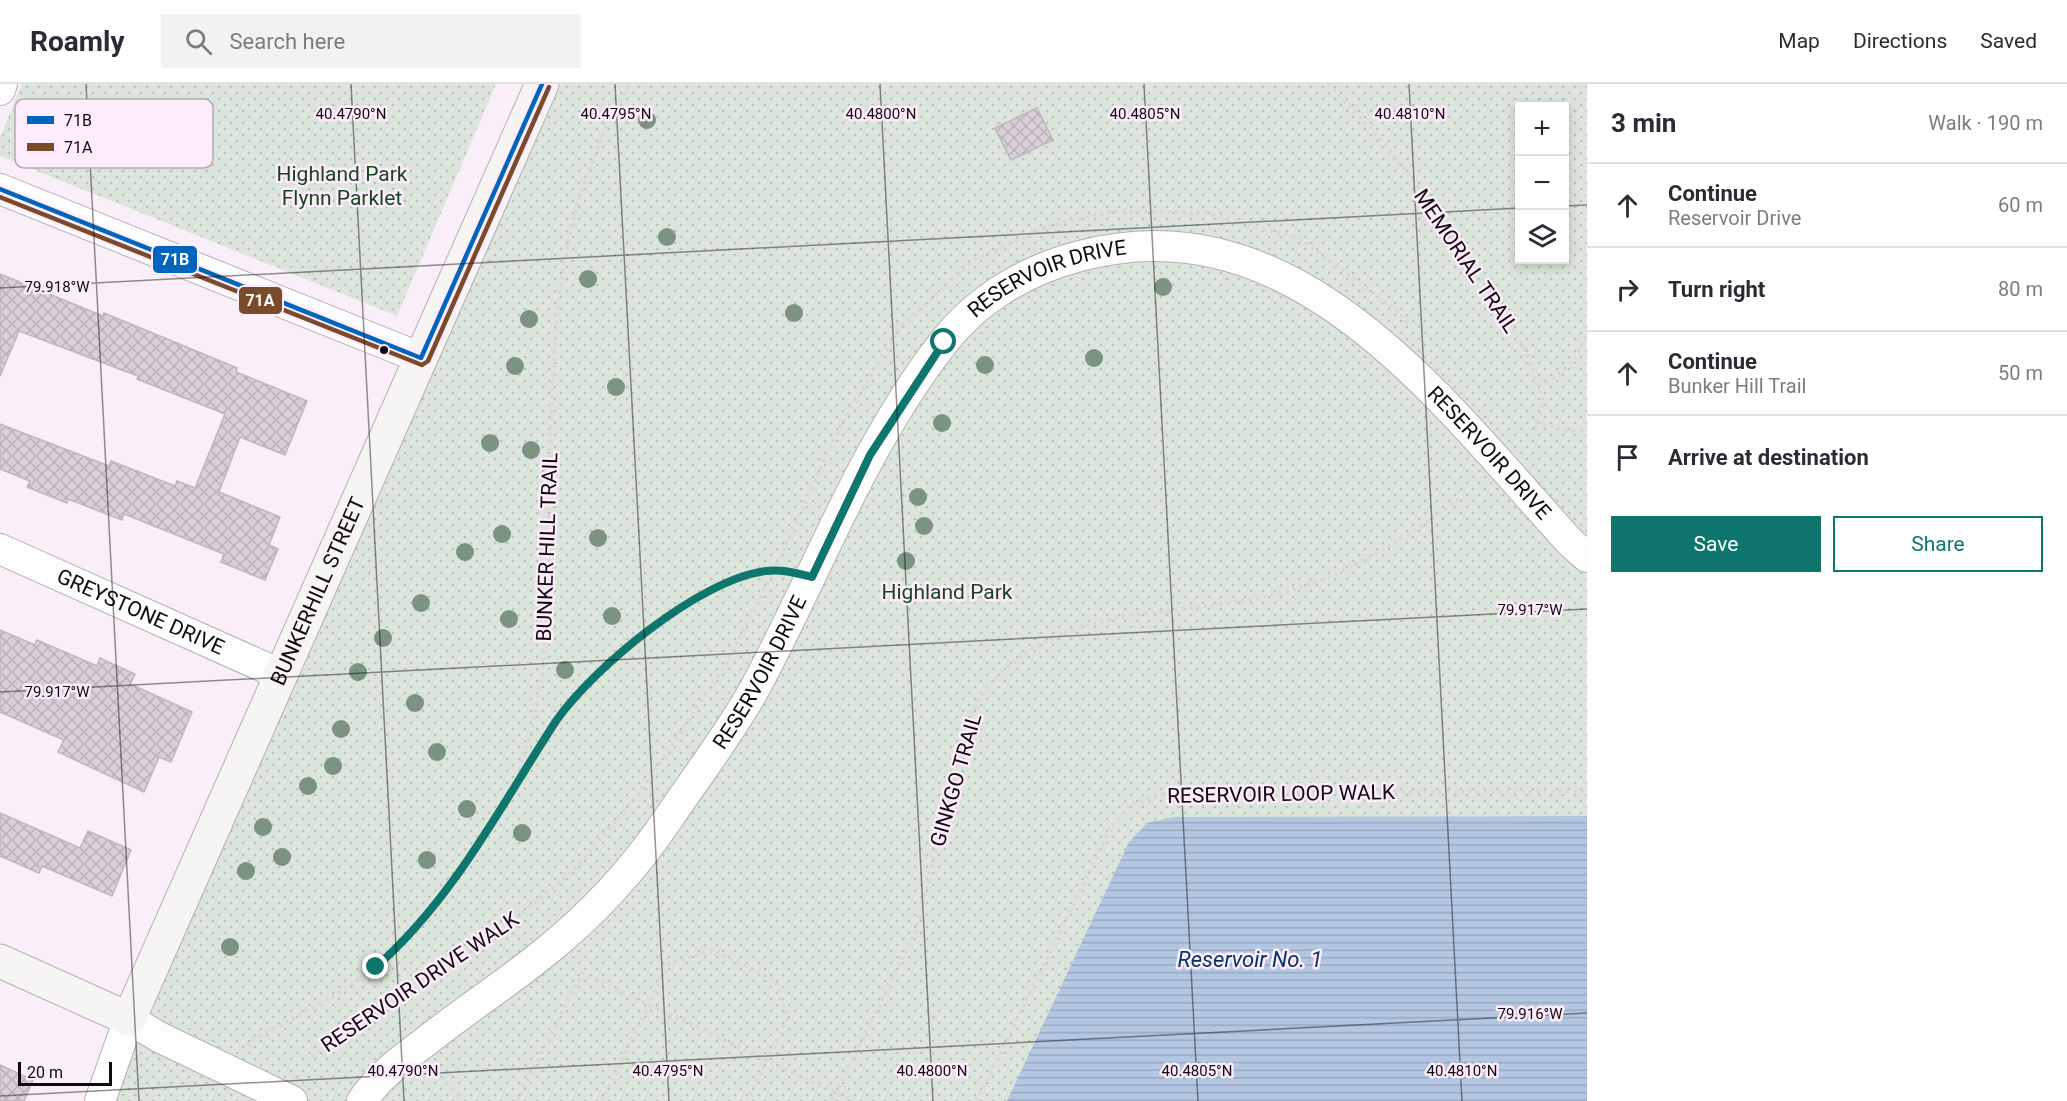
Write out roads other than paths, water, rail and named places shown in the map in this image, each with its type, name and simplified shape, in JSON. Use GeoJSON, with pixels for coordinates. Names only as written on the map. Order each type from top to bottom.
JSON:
{"type":"FeatureCollection","features":[{"type":"Feature","properties":{"kind":"main road","name":"BUNKERHILL STREET"},"geometry":{"type":"LineString","coordinates":[[129,1019],[542,84]]}},
{"type":"Feature","properties":{"kind":"main road"},"geometry":{"type":"LineString","coordinates":[[0,961],[129,1019]]}},
{"type":"Feature","properties":{"kind":"street"},"geometry":{"type":"LineString","coordinates":[[0,90],[2,84]]}},
{"type":"Feature","properties":{"kind":"street"},"geometry":{"type":"LineString","coordinates":[[0,189],[421,358]]}},
{"type":"Feature","properties":{"kind":"street","name":"RESERVOIR DRIVE"},"geometry":{"type":"LineString","coordinates":[[362,1101],[376,1084],[418,1046],[545,952],[613,889],[644,852],[753,692],[812,577],[870,455],[944,342],[975,309],[1015,281],[1055,262],[1118,246],[1151,245],[1197,248],[1239,257],[1291,280],[1361,325],[1425,383],[1570,542],[1587,557]]}},
{"type":"Feature","properties":{"kind":"street","name":"GREYSTONE DRIVE"},"geometry":{"type":"LineString","coordinates":[[0,549],[282,675]]}},
{"type":"Feature","properties":{"kind":"street"},"geometry":{"type":"LineString","coordinates":[[129,1019],[159,1037],[292,1101]]}},
{"type":"Feature","properties":{"kind":"street","name":"BUNKERHILL STREET"},"geometry":{"type":"LineString","coordinates":[[100,1101],[129,1019]]}},
{"type":"Feature","properties":{"kind":"water","name":"Reservoir No. 1"},"geometry":{"type":"Polygon","coordinates":[[[1587,816],[1587,1101],[1007,1101],[1129,842],[1147,823],[1174,817],[1587,816]]]}},
{"type":"Feature","properties":{"kind":"park label","name":"Highland Park Flynn Parklet"},"geometry":{"type":"Point","coordinates":[342,186]}},
{"type":"Feature","properties":{"kind":"park label","name":"Highland Park"},"geometry":{"type":"Point","coordinates":[947,592]}}]}
